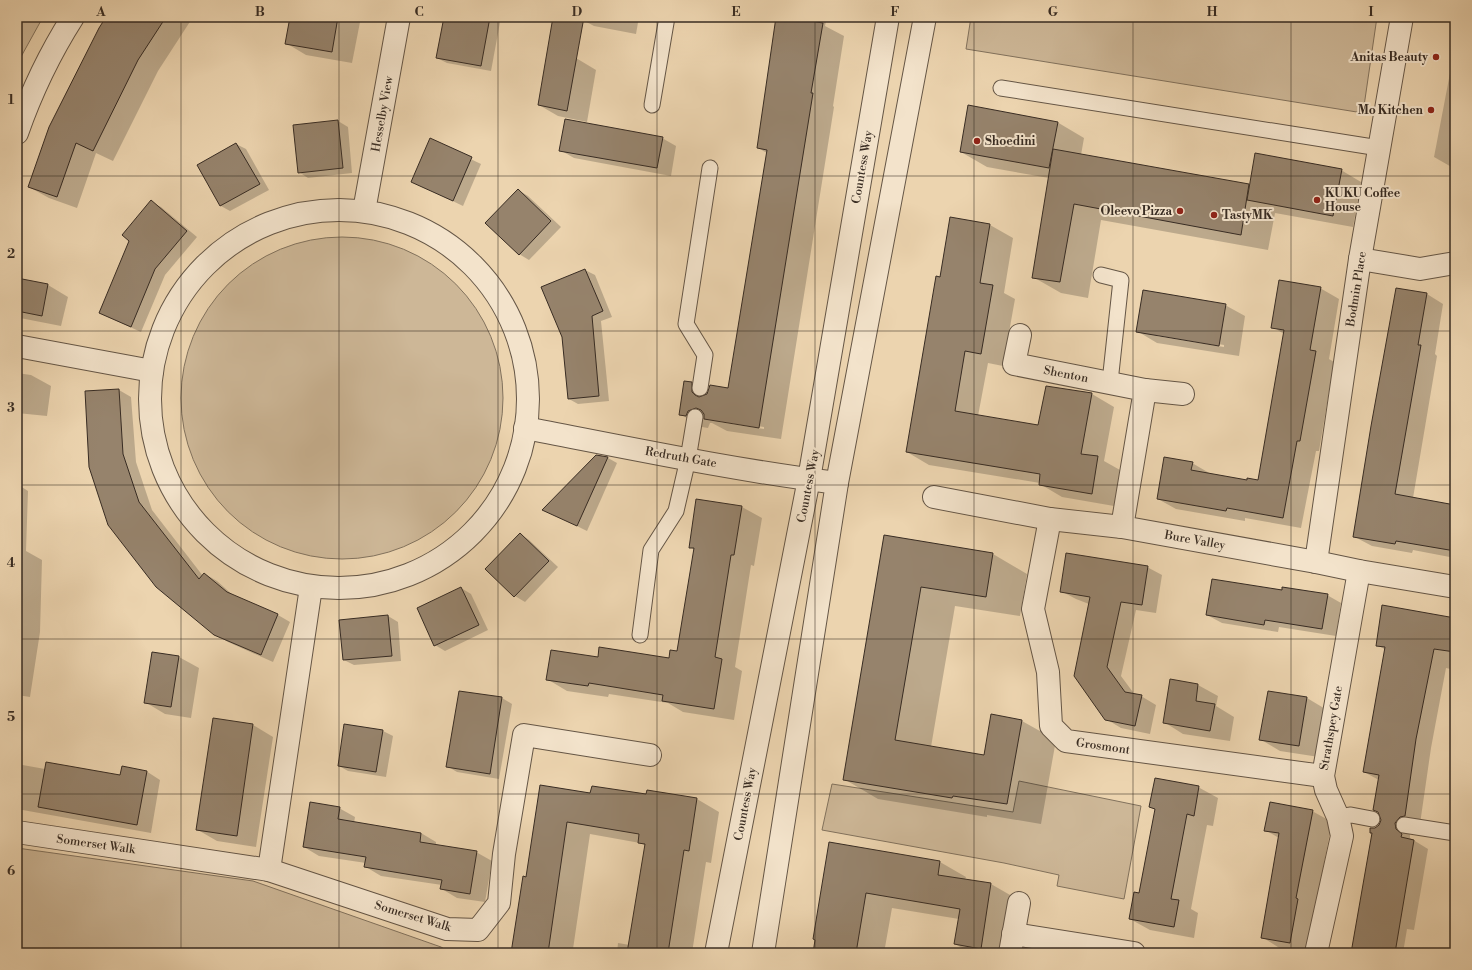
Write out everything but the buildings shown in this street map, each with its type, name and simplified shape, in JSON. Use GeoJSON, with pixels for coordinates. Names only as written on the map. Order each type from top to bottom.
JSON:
{"type":"FeatureCollection","features":[{"type":"Feature","properties":{"kind":"street"},"geometry":{"type":"LineString","coordinates":[[17,133],[28,102],[73,17]]}},
{"type":"Feature","properties":{"kind":"street","name":"Hesselby View"},"geometry":{"type":"LineString","coordinates":[[364,211],[399,17]]}},
{"type":"Feature","properties":{"kind":"street","name":"Countess Way"},"geometry":{"type":"LineString","coordinates":[[716,953],[810,479],[888,17]]}},
{"type":"Feature","properties":{"kind":"street"},"geometry":{"type":"LineString","coordinates":[[762,953],[837,483],[925,17]]}},
{"type":"Feature","properties":{"kind":"street","name":"Bodmin Place"},"geometry":{"type":"LineString","coordinates":[[1316,562],[1360,259],[1402,17]]}},
{"type":"Feature","properties":{"kind":"street"},"geometry":{"type":"LineString","coordinates":[[328,210],[364,211],[388,216],[411,224],[432,234],[469,262],[498,297],[518,338],[527,383],[526,428],[517,463],[502,496],[474,531],[440,559],[399,579],[355,588],[311,587],[276,579],[244,564],[206,535],[177,498],[157,455],[149,408],[152,371],[176,302],[197,272],[225,247],[256,228],[291,215],[328,210]]}},
{"type":"Feature","properties":{"kind":"street"},"geometry":{"type":"LineString","coordinates":[[1360,259],[1420,269],[1455,263]]}},
{"type":"Feature","properties":{"kind":"street","name":"Shenton"},"geometry":{"type":"LineString","coordinates":[[1020,335],[1014,364],[1145,390],[1183,394]]}},
{"type":"Feature","properties":{"kind":"street"},"geometry":{"type":"LineString","coordinates":[[17,346],[152,371]]}},
{"type":"Feature","properties":{"kind":"street"},"geometry":{"type":"LineString","coordinates":[[1122,527],[1145,390]]}},
{"type":"Feature","properties":{"kind":"street","name":"Redruth Gate"},"geometry":{"type":"LineString","coordinates":[[526,428],[688,459],[837,483]]}},
{"type":"Feature","properties":{"kind":"street","name":"Bure Valley"},"geometry":{"type":"LineString","coordinates":[[934,497],[1050,519],[1122,527],[1359,571],[1455,587]]}},
{"type":"Feature","properties":{"kind":"street","name":"Grosmont"},"geometry":{"type":"LineString","coordinates":[[1050,519],[1032,609],[1048,672],[1051,726],[1066,741],[1323,776]]}},
{"type":"Feature","properties":{"kind":"street","name":"Strathspey Gate"},"geometry":{"type":"LineString","coordinates":[[1316,953],[1342,836],[1338,817],[1326,790],[1323,776],[1359,571]]}},
{"type":"Feature","properties":{"kind":"street"},"geometry":{"type":"LineString","coordinates":[[269,870],[311,587]]}},
{"type":"Feature","properties":{"kind":"street","name":"Somerset Walk"},"geometry":{"type":"LineString","coordinates":[[17,832],[269,870],[447,928],[478,930],[499,903],[504,854],[524,735],[650,755]]}},
{"type":"Feature","properties":{"kind":"street"},"geometry":{"type":"LineString","coordinates":[[1019,903],[1012,943],[1134,953]]}},
{"type":"Feature","properties":{"kind":"lane"},"geometry":{"type":"LineString","coordinates":[[652,106],[667,17]]}},
{"type":"Feature","properties":{"kind":"lane"},"geometry":{"type":"LineString","coordinates":[[1002,88],[1379,148]]}},
{"type":"Feature","properties":{"kind":"lane"},"geometry":{"type":"LineString","coordinates":[[700,388],[705,355],[686,324],[710,168]]}},
{"type":"Feature","properties":{"kind":"lane"},"geometry":{"type":"LineString","coordinates":[[1100,275],[1121,280],[1110,382]]}},
{"type":"Feature","properties":{"kind":"lane"},"geometry":{"type":"LineString","coordinates":[[640,635],[651,550],[676,511],[688,459],[695,417]]}},
{"type":"Feature","properties":{"kind":"lane"},"geometry":{"type":"LineString","coordinates":[[1338,817],[1351,815],[1372,819]]}},
{"type":"Feature","properties":{"kind":"lane"},"geometry":{"type":"LineString","coordinates":[[1404,825],[1455,833]]}},
{"type":"Feature","properties":{"kind":"shaded area"},"geometry":{"type":"Polygon","coordinates":[[[17,17],[43,17],[17,64],[17,17]]]}},
{"type":"Feature","properties":{"kind":"shaded area"},"geometry":{"type":"Polygon","coordinates":[[[971,17],[1377,17],[1363,113],[966,49],[971,17]]]}},
{"type":"Feature","properties":{"kind":"shaded area"},"geometry":{"type":"Polygon","coordinates":[[[342,237],[373,240],[404,250],[431,264],[456,284],[476,309],[490,336],[500,367],[503,398],[500,429],[490,460],[476,487],[456,512],[431,532],[404,546],[373,556],[342,559],[311,556],[280,546],[253,532],[228,512],[208,487],[194,460],[184,429],[181,398],[184,367],[194,336],[208,309],[228,284],[253,264],[280,250],[311,240],[342,237]]]}},
{"type":"Feature","properties":{"kind":"shaded area"},"geometry":{"type":"Polygon","coordinates":[[[1019,781],[1141,806],[1124,899],[1057,886],[1059,875],[1004,863],[822,830],[832,784],[1013,812],[1019,781]]]}},
{"type":"Feature","properties":{"kind":"shaded area"},"geometry":{"type":"Polygon","coordinates":[[[17,848],[253,881],[441,947],[451,953],[17,953],[17,848]]]}},
{"type":"Feature","properties":{"kind":"place","name":"Anitas Beauty"},"geometry":{"type":"Point","coordinates":[1436,57]}},
{"type":"Feature","properties":{"kind":"place","name":"Mo Kitchen"},"geometry":{"type":"Point","coordinates":[1431,110]}},
{"type":"Feature","properties":{"kind":"place","name":"Shoedini"},"geometry":{"type":"Point","coordinates":[977,141]}},
{"type":"Feature","properties":{"kind":"place","name":"KUKU Coffee House"},"geometry":{"type":"Point","coordinates":[1317,200]}},
{"type":"Feature","properties":{"kind":"place","name":"Oleevo Pizza"},"geometry":{"type":"Point","coordinates":[1180,211]}},
{"type":"Feature","properties":{"kind":"place","name":"TastyMK"},"geometry":{"type":"Point","coordinates":[1214,215]}}]}
